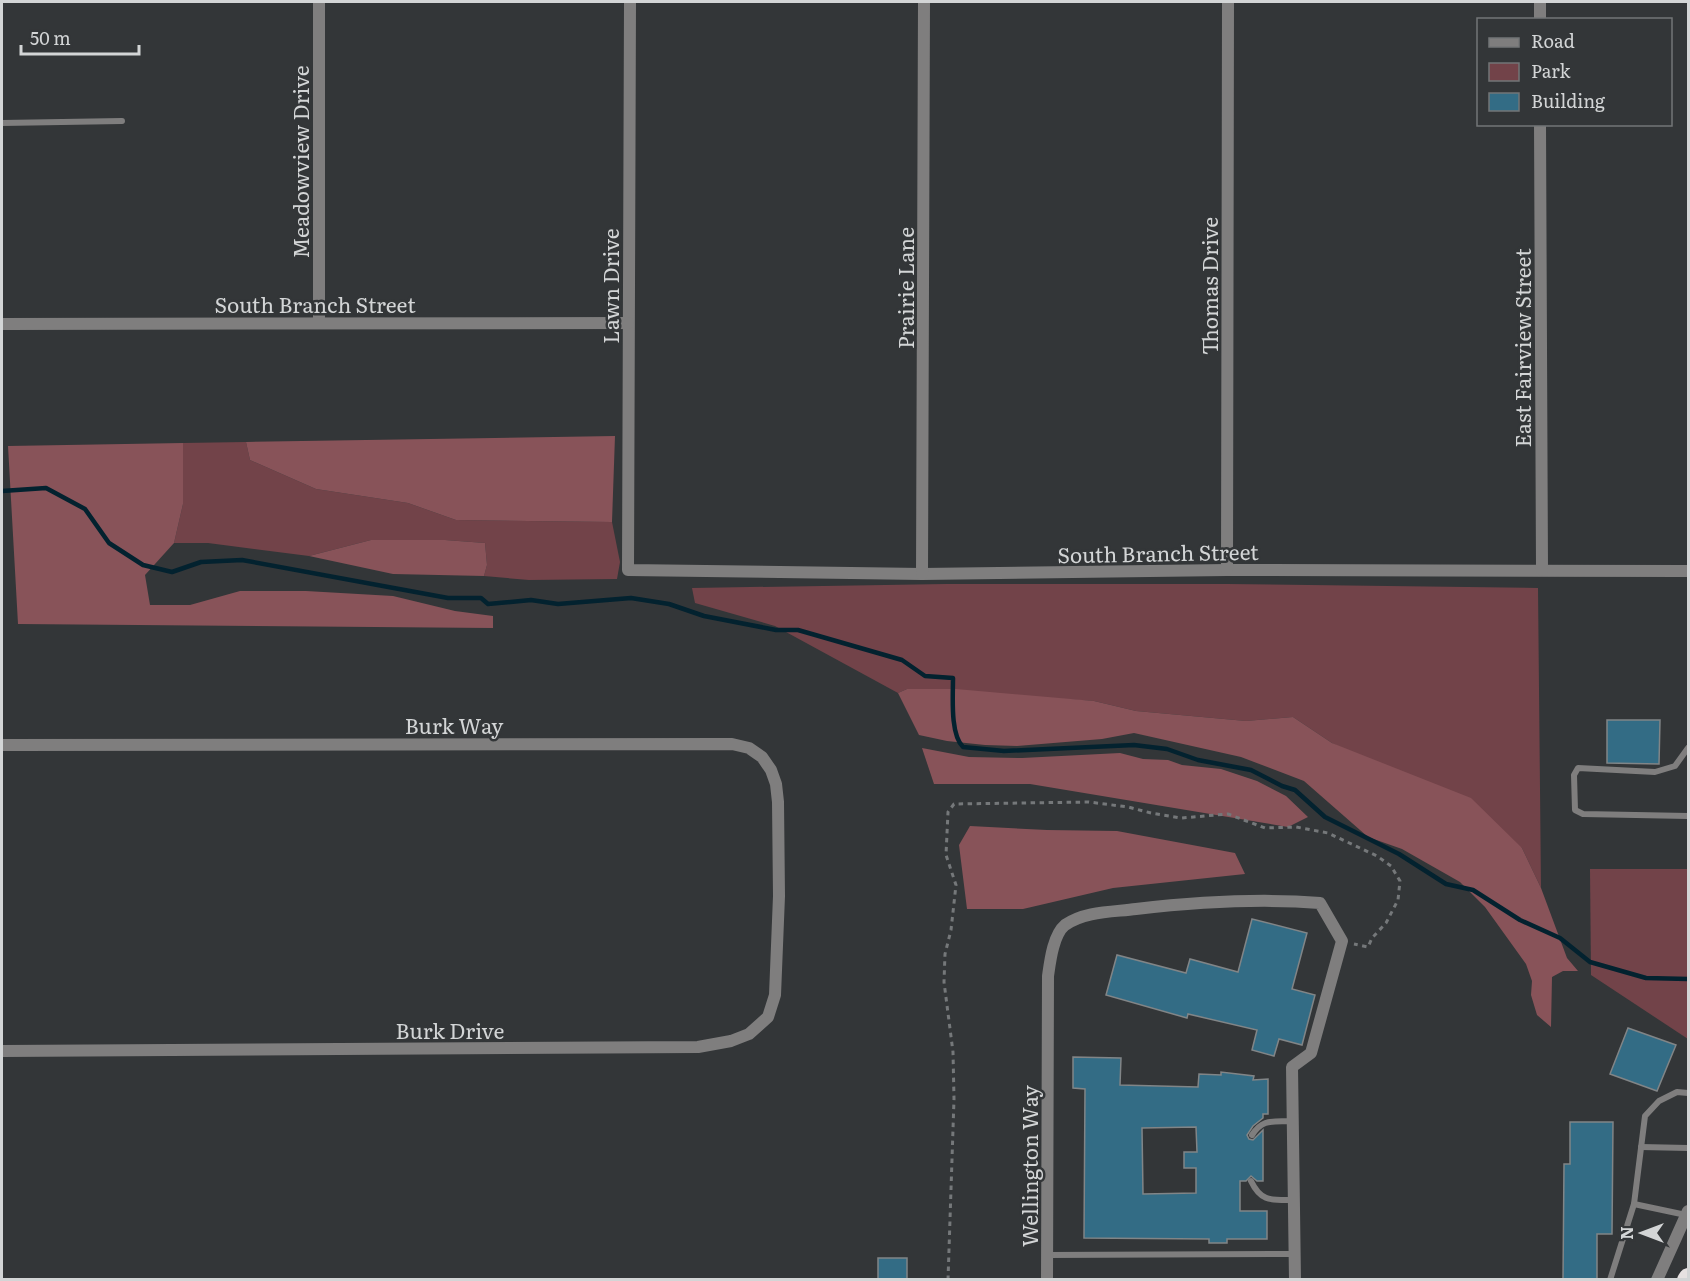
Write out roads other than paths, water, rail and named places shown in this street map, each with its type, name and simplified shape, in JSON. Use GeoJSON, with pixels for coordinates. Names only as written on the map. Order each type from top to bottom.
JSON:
{"type":"FeatureCollection","features":[{"type":"Feature","properties":{"kind":"street","name":"Meadowview Drive"},"geometry":{"type":"LineString","coordinates":[[319,2],[319,323]]}},
{"type":"Feature","properties":{"kind":"street","name":"Lawn Drive"},"geometry":{"type":"LineString","coordinates":[[628,570],[630,2]]}},
{"type":"Feature","properties":{"kind":"street","name":"Prairie Lane"},"geometry":{"type":"LineString","coordinates":[[922,574],[924,2]]}},
{"type":"Feature","properties":{"kind":"street","name":"Thomas Drive"},"geometry":{"type":"LineString","coordinates":[[1227,570],[1228,2]]}},
{"type":"Feature","properties":{"kind":"street"},"geometry":{"type":"LineString","coordinates":[[1540,2],[1540,18]]}},
{"type":"Feature","properties":{"kind":"street","name":"East Fairview Street"},"geometry":{"type":"LineString","coordinates":[[1540,126],[1542,570]]}},
{"type":"Feature","properties":{"kind":"street","name":"South Branch Street"},"geometry":{"type":"LineString","coordinates":[[2,324],[628,323]]}},
{"type":"Feature","properties":{"kind":"street","name":"South Branch Street"},"geometry":{"type":"LineString","coordinates":[[628,570],[922,574],[1227,570],[1689,571]]}},
{"type":"Feature","properties":{"kind":"street","name":"Burk Way"},"geometry":{"type":"LineString","coordinates":[[2,745],[732,744],[749,748],[762,757],[771,770],[776,784],[779,896]]}},
{"type":"Feature","properties":{"kind":"street","name":"Burk Drive"},"geometry":{"type":"LineString","coordinates":[[2,1051],[698,1047],[731,1041],[749,1034],[768,1017],[775,995],[779,896]]}},
{"type":"Feature","properties":{"kind":"street","name":"Wellington Way"},"geometry":{"type":"LineString","coordinates":[[1047,1280],[1048,976],[1051,951],[1063,927],[1086,915],[1192,902],[1285,900],[1320,903],[1342,941],[1311,1053],[1292,1067],[1292,1121]]}},
{"type":"Feature","properties":{"kind":"street"},"geometry":{"type":"LineString","coordinates":[[1292,1121],[1295,1280]]}},
{"type":"Feature","properties":{"kind":"street"},"geometry":{"type":"LineString","coordinates":[[1657,1280],[1688,1213]]}},
{"type":"Feature","properties":{"kind":"lane"},"geometry":{"type":"LineString","coordinates":[[2,123],[122,121]]}},
{"type":"Feature","properties":{"kind":"lane"},"geometry":{"type":"LineString","coordinates":[[1689,748],[1675,766],[1655,772],[1578,768],[1574,776],[1575,810],[1583,814],[1689,816]]}},
{"type":"Feature","properties":{"kind":"lane"},"geometry":{"type":"LineString","coordinates":[[1610,1280],[1634,1204],[1645,1116],[1659,1101],[1677,1092],[1689,1093]]}},
{"type":"Feature","properties":{"kind":"lane"},"geometry":{"type":"LineString","coordinates":[[1252,1135],[1258,1126],[1266,1122],[1292,1121]]}},
{"type":"Feature","properties":{"kind":"lane"},"geometry":{"type":"LineString","coordinates":[[1641,1147],[1689,1148]]}},
{"type":"Feature","properties":{"kind":"lane"},"geometry":{"type":"LineString","coordinates":[[1251,1181],[1257,1193],[1269,1200],[1293,1200]]}},
{"type":"Feature","properties":{"kind":"lane"},"geometry":{"type":"LineString","coordinates":[[1634,1204],[1688,1213]]}},
{"type":"Feature","properties":{"kind":"lane"},"geometry":{"type":"LineString","coordinates":[[1047,1255],[1295,1254]]}},
{"type":"Feature","properties":{"kind":"waterway"},"geometry":{"type":"LineString","coordinates":[[2,491],[46,488],[85,509],[109,543],[143,565],[172,572],[201,562],[242,560],[448,598],[481,598],[488,604],[531,600],[558,604],[631,598],[669,604],[704,616],[776,630],[798,630],[902,660],[925,676],[953,678],[954,724],[963,747],[1004,751],[1134,745],[1167,749],[1198,760],[1251,770],[1295,790],[1325,817],[1399,854],[1446,884],[1473,890],[1520,920],[1560,938],[1590,962],[1646,978],[1688,979]]}}]}
